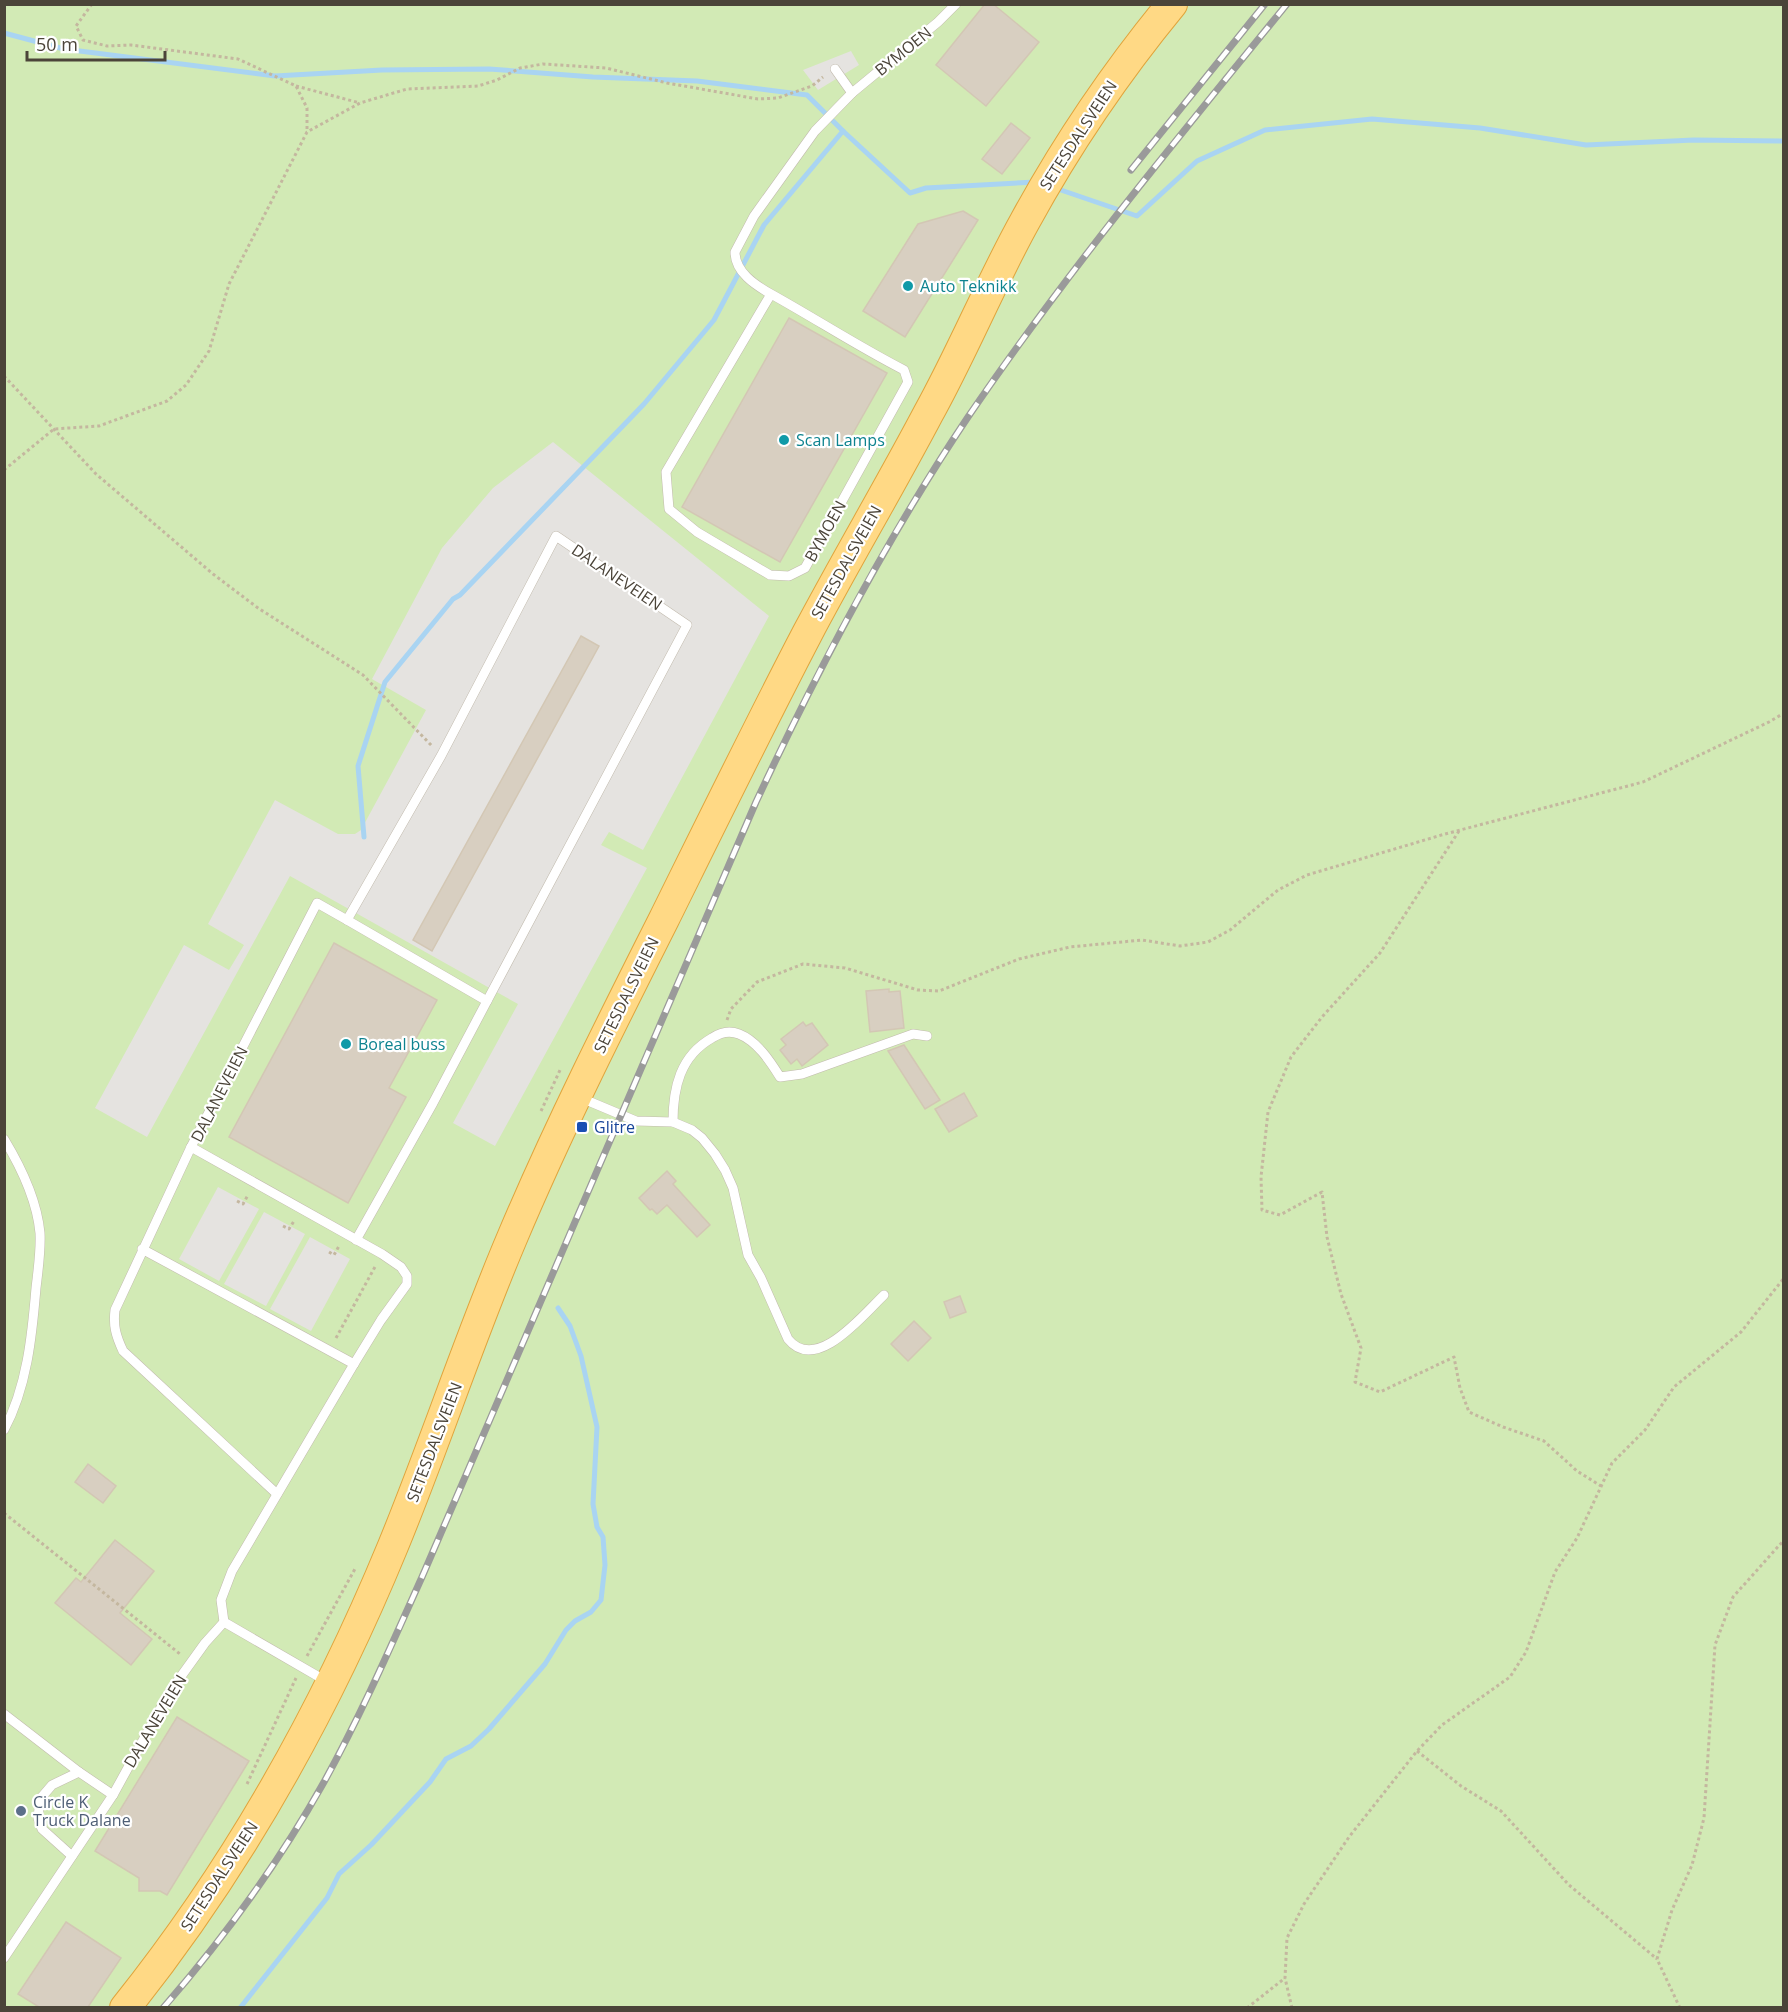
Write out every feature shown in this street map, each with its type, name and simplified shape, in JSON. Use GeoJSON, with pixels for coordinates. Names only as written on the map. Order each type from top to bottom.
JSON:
{"type":"FeatureCollection","features":[{"type":"Feature","properties":{"kind":"highway","name":"SETESDALSVEIEN"},"geometry":{"type":"LineString","coordinates":[[125,2007],[187,1927],[226,1867],[292,1755],[330,1683],[392,1550],[510,1241],[576,1096],[808,631],[931,409],[1025,220],[1052,173],[1135,50],[1172,4]]}},
{"type":"Feature","properties":{"kind":"lane","name":"BYMOEN"},"geometry":{"type":"LineString","coordinates":[[771,294],[666,471],[669,509],[697,532],[770,575],[789,576],[805,568],[908,382],[904,369],[771,294],[743,274],[735,252],[754,216],[815,131],[852,93],[939,22],[956,4]]}},
{"type":"Feature","properties":{"kind":"lane"},"geometry":{"type":"LineString","coordinates":[[835,69],[852,93]]}},
{"type":"Feature","properties":{"kind":"lane","name":"DALANEVEIEN"},"geometry":{"type":"LineString","coordinates":[[347,920],[441,756],[556,536],[687,625],[487,1001],[356,1239]]}},
{"type":"Feature","properties":{"kind":"lane","name":"DALANEVEIEN"},"geometry":{"type":"LineString","coordinates":[[4,1958],[113,1794],[169,1693],[224,1622],[221,1600],[232,1571],[354,1364],[407,1284],[407,1276],[401,1267],[382,1254],[191,1147],[317,903],[487,1001]]}},
{"type":"Feature","properties":{"kind":"lane"},"geometry":{"type":"LineString","coordinates":[[673,1122],[673,1096],[684,1065],[700,1046],[722,1032],[736,1033],[751,1041],[780,1077],[802,1074],[913,1034],[927,1036]]}},
{"type":"Feature","properties":{"kind":"lane"},"geometry":{"type":"LineString","coordinates":[[576,1096],[636,1121],[673,1122],[692,1130],[702,1138],[725,1170],[733,1188],[748,1254],[788,1339],[793,1345],[804,1350],[819,1350],[832,1342],[884,1295]]}},
{"type":"Feature","properties":{"kind":"lane"},"geometry":{"type":"LineString","coordinates":[[4,1139],[19,1166],[32,1198],[40,1234],[34,1316],[22,1387],[19,1399],[4,1430]]}},
{"type":"Feature","properties":{"kind":"lane"},"geometry":{"type":"LineString","coordinates":[[191,1147],[115,1310],[113,1324],[123,1351],[277,1494]]}},
{"type":"Feature","properties":{"kind":"lane"},"geometry":{"type":"LineString","coordinates":[[142,1249],[354,1364]]}},
{"type":"Feature","properties":{"kind":"lane"},"geometry":{"type":"LineString","coordinates":[[224,1622],[330,1683]]}},
{"type":"Feature","properties":{"kind":"lane"},"geometry":{"type":"LineString","coordinates":[[4,1714],[79,1772],[113,1794]]}},
{"type":"Feature","properties":{"kind":"lane"},"geometry":{"type":"LineString","coordinates":[[72,1856],[42,1829],[38,1818],[39,1799],[52,1785],[79,1772]]}},
{"type":"Feature","properties":{"kind":"path"},"geometry":{"type":"LineString","coordinates":[[92,4],[76,26],[83,40],[107,46],[131,45],[238,59],[296,86],[360,103]]}},
{"type":"Feature","properties":{"kind":"path"},"geometry":{"type":"LineString","coordinates":[[307,132],[360,103],[407,89],[478,86],[497,80],[520,68],[543,64],[606,68],[758,99],[778,98],[812,86],[835,69]]}},
{"type":"Feature","properties":{"kind":"path"},"geometry":{"type":"LineString","coordinates":[[4,470],[54,429],[99,426],[167,401],[186,385],[209,351],[229,284],[307,132],[308,108],[296,86]]}},
{"type":"Feature","properties":{"kind":"path"},"geometry":{"type":"LineString","coordinates":[[4,376],[96,474],[213,574],[258,608],[363,675],[441,756]]}},
{"type":"Feature","properties":{"kind":"path"},"geometry":{"type":"LineString","coordinates":[[722,1032],[731,1009],[758,982],[803,964],[845,968],[918,990],[939,991],[1019,958],[1070,947],[1142,940],[1180,946],[1208,942],[1230,930],[1278,890],[1307,875],[1460,830],[1643,782],[1784,713]]}},
{"type":"Feature","properties":{"kind":"path"},"geometry":{"type":"LineString","coordinates":[[1460,830],[1380,953],[1322,1017],[1291,1057],[1268,1112],[1261,1177],[1262,1210],[1280,1215],[1322,1192],[1327,1237],[1341,1294],[1361,1348],[1355,1382],[1380,1392],[1454,1357],[1460,1388],[1469,1412],[1544,1441],[1576,1471],[1601,1486]]}},
{"type":"Feature","properties":{"kind":"path"},"geometry":{"type":"LineString","coordinates":[[329,1350],[382,1254]]}},
{"type":"Feature","properties":{"kind":"path"},"geometry":{"type":"LineString","coordinates":[[1292,2007],[1285,1978],[1287,1938],[1304,1904],[1349,1837],[1417,1751],[1442,1725],[1510,1677],[1526,1652],[1556,1572],[1577,1538],[1612,1463],[1645,1430],[1674,1387],[1741,1332],[1784,1278]]}},
{"type":"Feature","properties":{"kind":"path"},"geometry":{"type":"LineString","coordinates":[[4,1513],[191,1662]]}},
{"type":"Feature","properties":{"kind":"path"},"geometry":{"type":"LineString","coordinates":[[1657,1959],[1672,1910],[1692,1865],[1704,1818],[1715,1645],[1734,1597],[1784,1539]]}},
{"type":"Feature","properties":{"kind":"path"},"geometry":{"type":"LineString","coordinates":[[1417,1751],[1461,1786],[1501,1811],[1569,1885],[1657,1959],[1680,2007]]}},
{"type":"Feature","properties":{"kind":"path"},"geometry":{"type":"LineString","coordinates":[[1247,2007],[1285,1978]]}},
{"type":"Feature","properties":{"kind":"green space"},"geometry":{"type":"Polygon","coordinates":[[[4,5],[1783,5],[1783,2007],[5,2007],[4,5]]]}},
{"type":"Feature","properties":{"kind":"shaded area"},"geometry":{"type":"Polygon","coordinates":[[[851,51],[859,65],[818,90],[803,70],[851,51]]]}},
{"type":"Feature","properties":{"kind":"shaded area"},"geometry":{"type":"Polygon","coordinates":[[[553,442],[769,616],[643,850],[609,832],[601,845],[647,868],[495,1146],[453,1123],[518,1004],[290,876],[147,1137],[95,1108],[184,945],[229,970],[244,945],[208,924],[275,800],[338,834],[355,834],[361,830],[426,710],[372,679],[442,548],[493,488],[553,442]]]}},
{"type":"Feature","properties":{"kind":"shaded area"},"geometry":{"type":"Polygon","coordinates":[[[218,1187],[259,1209],[219,1281],[179,1259],[218,1187]]]}},
{"type":"Feature","properties":{"kind":"shaded area"},"geometry":{"type":"Polygon","coordinates":[[[264,1212],[305,1234],[266,1306],[224,1284],[264,1212]]]}},
{"type":"Feature","properties":{"kind":"shaded area"},"geometry":{"type":"Polygon","coordinates":[[[310,1237],[350,1259],[311,1331],[270,1309],[310,1237]]]}},
{"type":"Feature","properties":{"kind":"building"},"geometry":{"type":"Polygon","coordinates":[[[985,4],[993,4],[1039,42],[986,106],[936,65],[985,4]]]}},
{"type":"Feature","properties":{"kind":"building"},"geometry":{"type":"Polygon","coordinates":[[[1011,123],[1030,138],[1002,174],[982,159],[1011,123]]]}},
{"type":"Feature","properties":{"kind":"building","name":"Auto Teknikk"},"geometry":{"type":"Polygon","coordinates":[[[963,211],[978,220],[905,337],[863,311],[918,224],[963,211]]]}},
{"type":"Feature","properties":{"kind":"building","name":"Scan Lamps"},"geometry":{"type":"Polygon","coordinates":[[[789,318],[887,373],[780,562],[682,507],[789,318]]]}},
{"type":"Feature","properties":{"kind":"building"},"geometry":{"type":"Polygon","coordinates":[[[581,636],[599,646],[432,951],[413,940],[581,636]]]}},
{"type":"Feature","properties":{"kind":"building","name":"Boreal buss"},"geometry":{"type":"Polygon","coordinates":[[[334,943],[437,1000],[389,1088],[406,1097],[348,1203],[229,1137],[334,943]]]}},
{"type":"Feature","properties":{"kind":"building"},"geometry":{"type":"Polygon","coordinates":[[[889,989],[889,992],[900,991],[904,1028],[870,1032],[866,991],[889,989]]]}},
{"type":"Feature","properties":{"kind":"building"},"geometry":{"type":"Polygon","coordinates":[[[803,1022],[806,1026],[812,1023],[828,1045],[802,1066],[797,1059],[791,1064],[780,1050],[786,1045],[781,1039],[803,1022]]]}},
{"type":"Feature","properties":{"kind":"building"},"geometry":{"type":"Polygon","coordinates":[[[904,1045],[940,1100],[925,1109],[888,1051],[904,1045]]]}},
{"type":"Feature","properties":{"kind":"building"},"geometry":{"type":"Polygon","coordinates":[[[964,1093],[977,1116],[949,1132],[935,1109],[964,1093]]]}},
{"type":"Feature","properties":{"kind":"building"},"geometry":{"type":"Polygon","coordinates":[[[667,1171],[676,1181],[673,1184],[710,1225],[697,1237],[667,1205],[657,1214],[639,1198],[667,1171]]]}},
{"type":"Feature","properties":{"kind":"building"},"geometry":{"type":"Polygon","coordinates":[[[960,1296],[966,1312],[950,1318],[944,1302],[960,1296]]]}},
{"type":"Feature","properties":{"kind":"building"},"geometry":{"type":"Polygon","coordinates":[[[914,1321],[931,1338],[908,1361],[891,1344],[914,1321]]]}},
{"type":"Feature","properties":{"kind":"building"},"geometry":{"type":"Polygon","coordinates":[[[88,1464],[116,1486],[103,1503],[75,1482],[88,1464]]]}},
{"type":"Feature","properties":{"kind":"building"},"geometry":{"type":"Polygon","coordinates":[[[115,1540],[154,1571],[120,1613],[152,1639],[131,1665],[55,1603],[76,1578],[81,1582],[115,1540]]]}},
{"type":"Feature","properties":{"kind":"building"},"geometry":{"type":"Polygon","coordinates":[[[177,1717],[249,1761],[167,1895],[160,1891],[139,1891],[139,1878],[95,1851],[177,1717]]]}},
{"type":"Feature","properties":{"kind":"building"},"geometry":{"type":"Polygon","coordinates":[[[66,1922],[121,1958],[88,2007],[39,2007],[18,1994],[66,1922]]]}},
{"type":"Feature","properties":{"kind":"waterway"},"geometry":{"type":"LineString","coordinates":[[4,33],[64,49],[275,76],[382,70],[489,69],[593,77],[697,81],[807,95],[843,131],[764,225],[714,320],[644,404],[460,595],[453,599],[385,682],[358,766],[364,837]]}},
{"type":"Feature","properties":{"kind":"waterway"},"geometry":{"type":"LineString","coordinates":[[1055,188],[1137,216],[1197,161],[1265,130],[1372,119],[1480,128],[1586,145],[1694,140],[1784,141]]}},
{"type":"Feature","properties":{"kind":"waterway"},"geometry":{"type":"LineString","coordinates":[[843,131],[910,193],[926,188],[1035,182]]}},
{"type":"Feature","properties":{"kind":"waterway"},"geometry":{"type":"LineString","coordinates":[[240,2008],[327,1898],[339,1874],[371,1845],[430,1782],[446,1759],[471,1746],[489,1729],[545,1664],[566,1630],[575,1621],[591,1612],[601,1600],[605,1565],[603,1537],[597,1527],[593,1504],[597,1427],[581,1356],[570,1326],[558,1308]]}},
{"type":"Feature","properties":{"kind":"railway"},"geometry":{"type":"LineString","coordinates":[[1131,170],[1265,4]]}},
{"type":"Feature","properties":{"kind":"railway"},"geometry":{"type":"LineString","coordinates":[[163,2008],[229,1927],[270,1870],[307,1812],[351,1731],[422,1577],[756,802],[854,605],[938,463],[1005,363],[1123,207],[1287,4]]}},
{"type":"Feature","properties":{"kind":"place","name":"Auto Teknikk"},"geometry":{"type":"Point","coordinates":[908,286]}},
{"type":"Feature","properties":{"kind":"place","name":"Scan Lamps"},"geometry":{"type":"Point","coordinates":[784,440]}},
{"type":"Feature","properties":{"kind":"place","name":"Boreal buss"},"geometry":{"type":"Point","coordinates":[346,1044]}},
{"type":"Feature","properties":{"kind":"place","name":"Glitre"},"geometry":{"type":"Point","coordinates":[582,1127]}},
{"type":"Feature","properties":{"kind":"place","name":"Circle K Truck Dalane"},"geometry":{"type":"Point","coordinates":[21,1811]}}]}
